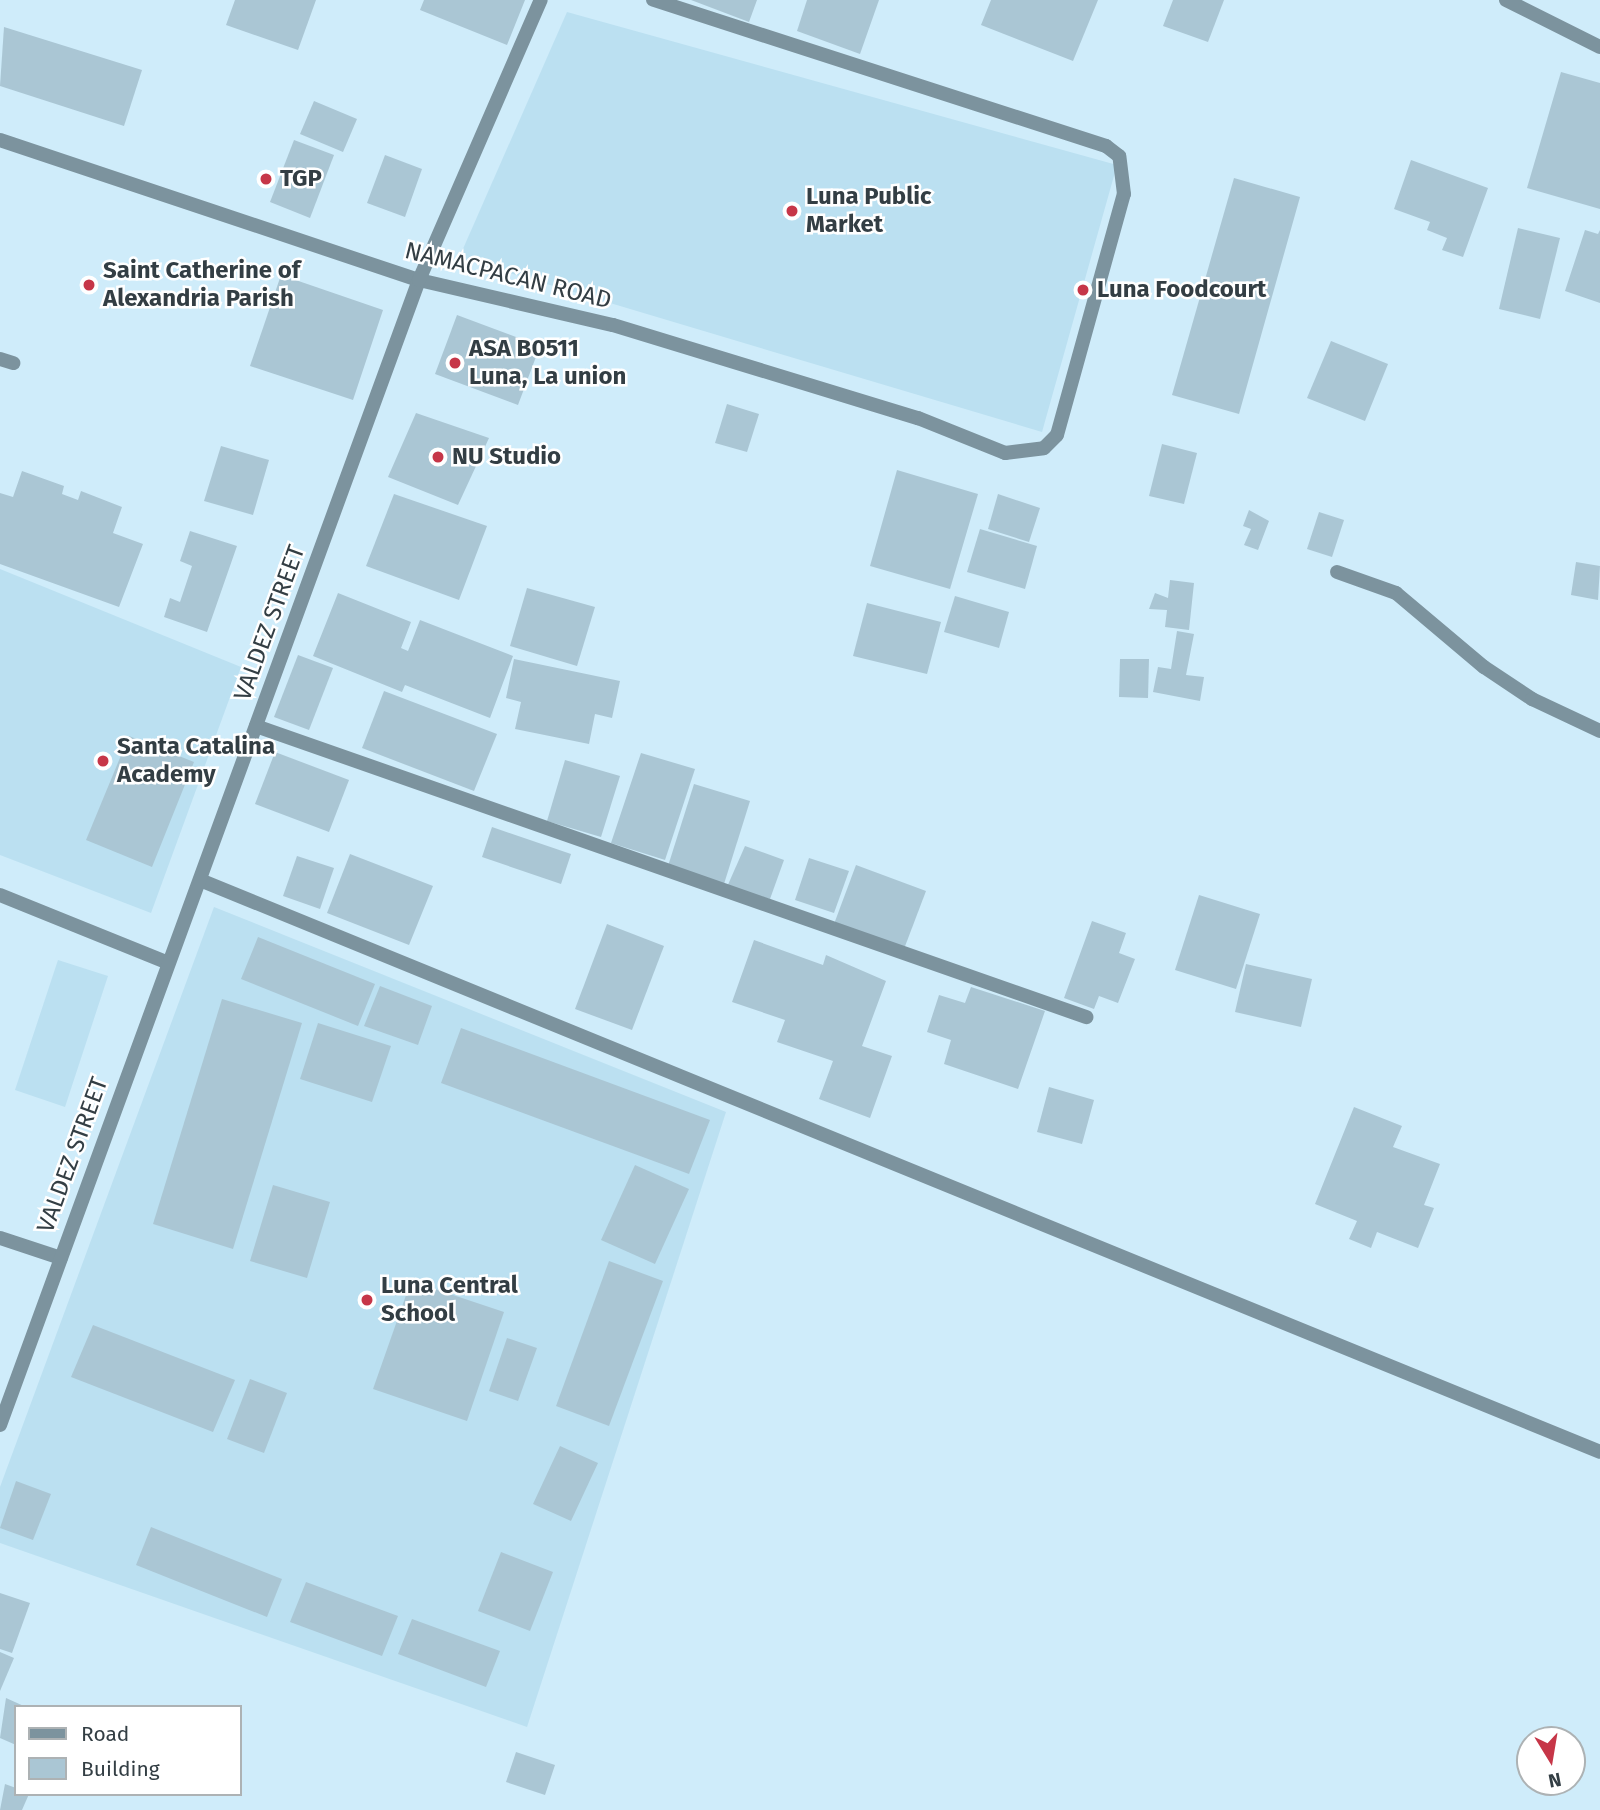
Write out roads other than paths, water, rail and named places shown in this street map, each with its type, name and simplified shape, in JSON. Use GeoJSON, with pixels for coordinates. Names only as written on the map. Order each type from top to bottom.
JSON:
{"type":"FeatureCollection","features":[{"type":"Feature","properties":{"kind":"street","name":"VALDEZ STREET"},"geometry":{"type":"LineString","coordinates":[[0,1426],[166,962],[200,880],[419,280],[541,0]]}},
{"type":"Feature","properties":{"kind":"street","name":"NAMACPACAN ROAD"},"geometry":{"type":"LineString","coordinates":[[0,140],[419,280],[613,325],[918,418],[1005,453],[1044,448],[1057,435],[1124,194],[1119,156],[1106,146],[653,0]]}},
{"type":"Feature","properties":{"kind":"street"},"geometry":{"type":"LineString","coordinates":[[1506,0],[1600,47]]}},
{"type":"Feature","properties":{"kind":"street"},"geometry":{"type":"LineString","coordinates":[[1337,572],[1396,593],[1484,667],[1532,699],[1600,731]]}},
{"type":"Feature","properties":{"kind":"street"},"geometry":{"type":"LineString","coordinates":[[256,726],[1086,1017]]}},
{"type":"Feature","properties":{"kind":"street"},"geometry":{"type":"LineString","coordinates":[[200,880],[1600,1452]]}},
{"type":"Feature","properties":{"kind":"street"},"geometry":{"type":"LineString","coordinates":[[0,895],[166,962]]}},
{"type":"Feature","properties":{"kind":"street"},"geometry":{"type":"LineString","coordinates":[[0,1238],[61,1258]]}},
{"type":"Feature","properties":{"kind":"place","name":"TGP"},"geometry":{"type":"Point","coordinates":[266,179]}},
{"type":"Feature","properties":{"kind":"place","name":"Luna Public Market"},"geometry":{"type":"Point","coordinates":[792,211]}},
{"type":"Feature","properties":{"kind":"place","name":"Saint Catherine of Alexandria Parish"},"geometry":{"type":"Point","coordinates":[89,285]}},
{"type":"Feature","properties":{"kind":"place","name":"Luna Foodcourt"},"geometry":{"type":"Point","coordinates":[1083,290]}},
{"type":"Feature","properties":{"kind":"place","name":"ASA B0511 Luna, La union"},"geometry":{"type":"Point","coordinates":[455,363]}},
{"type":"Feature","properties":{"kind":"place","name":"NU Studio"},"geometry":{"type":"Point","coordinates":[438,457]}},
{"type":"Feature","properties":{"kind":"place","name":"Santa Catalina Academy"},"geometry":{"type":"Point","coordinates":[103,761]}},
{"type":"Feature","properties":{"kind":"place","name":"Luna Central School"},"geometry":{"type":"Point","coordinates":[367,1300]}}]}
